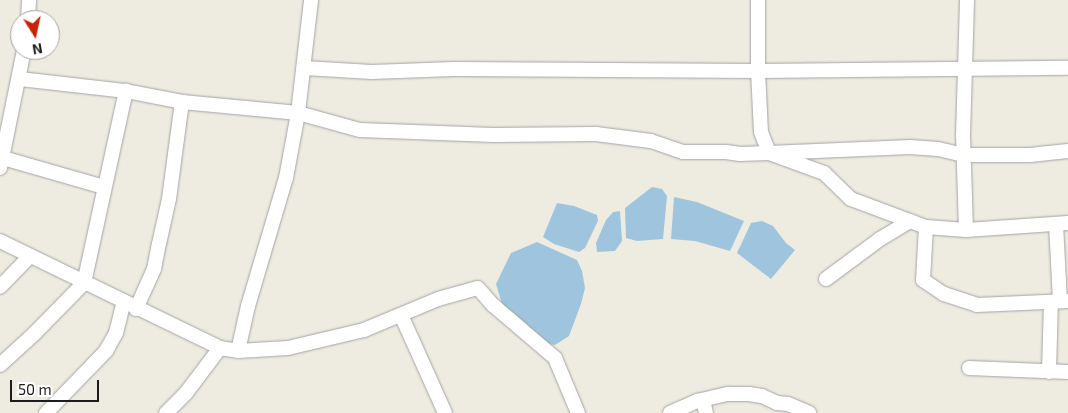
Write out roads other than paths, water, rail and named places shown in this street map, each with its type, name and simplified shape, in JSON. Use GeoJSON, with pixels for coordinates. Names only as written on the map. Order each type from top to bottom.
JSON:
{"type":"FeatureCollection","features":[{"type":"Feature","properties":{"kind":"street"},"geometry":{"type":"LineString","coordinates":[[238,351],[248,306],[286,178],[298,113],[311,0]]}},
{"type":"Feature","properties":{"kind":"street"},"geometry":{"type":"LineString","coordinates":[[758,0],[758,71],[761,132],[769,153],[824,173],[851,199],[926,227],[966,230],[1062,223],[1060,301],[1049,372]]}},
{"type":"Feature","properties":{"kind":"street"},"geometry":{"type":"LineString","coordinates":[[966,230],[963,155],[967,0]]}},
{"type":"Feature","properties":{"kind":"street"},"geometry":{"type":"LineString","coordinates":[[23,60],[2,163],[104,187]]}},
{"type":"Feature","properties":{"kind":"street"},"geometry":{"type":"LineString","coordinates":[[304,68],[372,72],[454,69],[758,71],[1068,68]]}},
{"type":"Feature","properties":{"kind":"street"},"geometry":{"type":"LineString","coordinates":[[20,79],[126,91],[182,102],[298,113],[360,130],[493,135],[596,134],[651,141],[683,152],[726,152],[740,154],[910,147],[938,149],[963,155],[1030,155],[1068,151]]}},
{"type":"Feature","properties":{"kind":"street"},"geometry":{"type":"LineString","coordinates":[[0,365],[34,334],[84,283],[98,227],[104,187],[126,91]]}},
{"type":"Feature","properties":{"kind":"street"},"geometry":{"type":"LineString","coordinates":[[46,413],[106,351],[156,260],[169,199],[182,102]]}},
{"type":"Feature","properties":{"kind":"street"},"geometry":{"type":"LineString","coordinates":[[826,279],[880,239],[910,221]]}},
{"type":"Feature","properties":{"kind":"street"},"geometry":{"type":"LineString","coordinates":[[926,227],[923,277],[929,286],[950,297],[977,305],[1060,301]]}},
{"type":"Feature","properties":{"kind":"street"},"geometry":{"type":"LineString","coordinates":[[0,241],[220,348],[238,351],[313,343],[364,330],[454,294],[479,289],[493,305],[555,358],[578,413]]}},
{"type":"Feature","properties":{"kind":"street"},"geometry":{"type":"LineString","coordinates":[[0,288],[30,256]]}},
{"type":"Feature","properties":{"kind":"street"},"geometry":{"type":"LineString","coordinates":[[400,315],[445,413]]}},
{"type":"Feature","properties":{"kind":"street"},"geometry":{"type":"LineString","coordinates":[[166,413],[186,394],[220,348]]}},
{"type":"Feature","properties":{"kind":"street"},"geometry":{"type":"LineString","coordinates":[[969,368],[1068,372]]}},
{"type":"Feature","properties":{"kind":"street"},"geometry":{"type":"LineString","coordinates":[[670,413],[704,406],[728,394],[756,394],[810,413]]}},
{"type":"Feature","properties":{"kind":"water"},"geometry":{"type":"Polygon","coordinates":[[[652,187],[662,189],[667,196],[663,239],[637,241],[626,238],[625,208],[652,187]]]}},
{"type":"Feature","properties":{"kind":"water"},"geometry":{"type":"Polygon","coordinates":[[[674,197],[697,202],[744,221],[730,251],[695,241],[671,239],[674,197]]]}},
{"type":"Feature","properties":{"kind":"water"},"geometry":{"type":"Polygon","coordinates":[[[557,203],[574,206],[597,215],[598,221],[585,248],[579,252],[554,244],[543,237],[557,203]]]}},
{"type":"Feature","properties":{"kind":"water"},"geometry":{"type":"Polygon","coordinates":[[[620,211],[622,241],[615,251],[597,252],[596,243],[606,220],[613,212],[620,211]]]}},
{"type":"Feature","properties":{"kind":"water"},"geometry":{"type":"Polygon","coordinates":[[[762,221],[773,226],[786,243],[795,250],[771,279],[737,253],[751,223],[762,221]]]}},
{"type":"Feature","properties":{"kind":"water"},"geometry":{"type":"Polygon","coordinates":[[[537,242],[577,260],[582,271],[585,288],[569,336],[555,345],[540,343],[502,304],[496,284],[511,253],[537,242]]]}}]}
